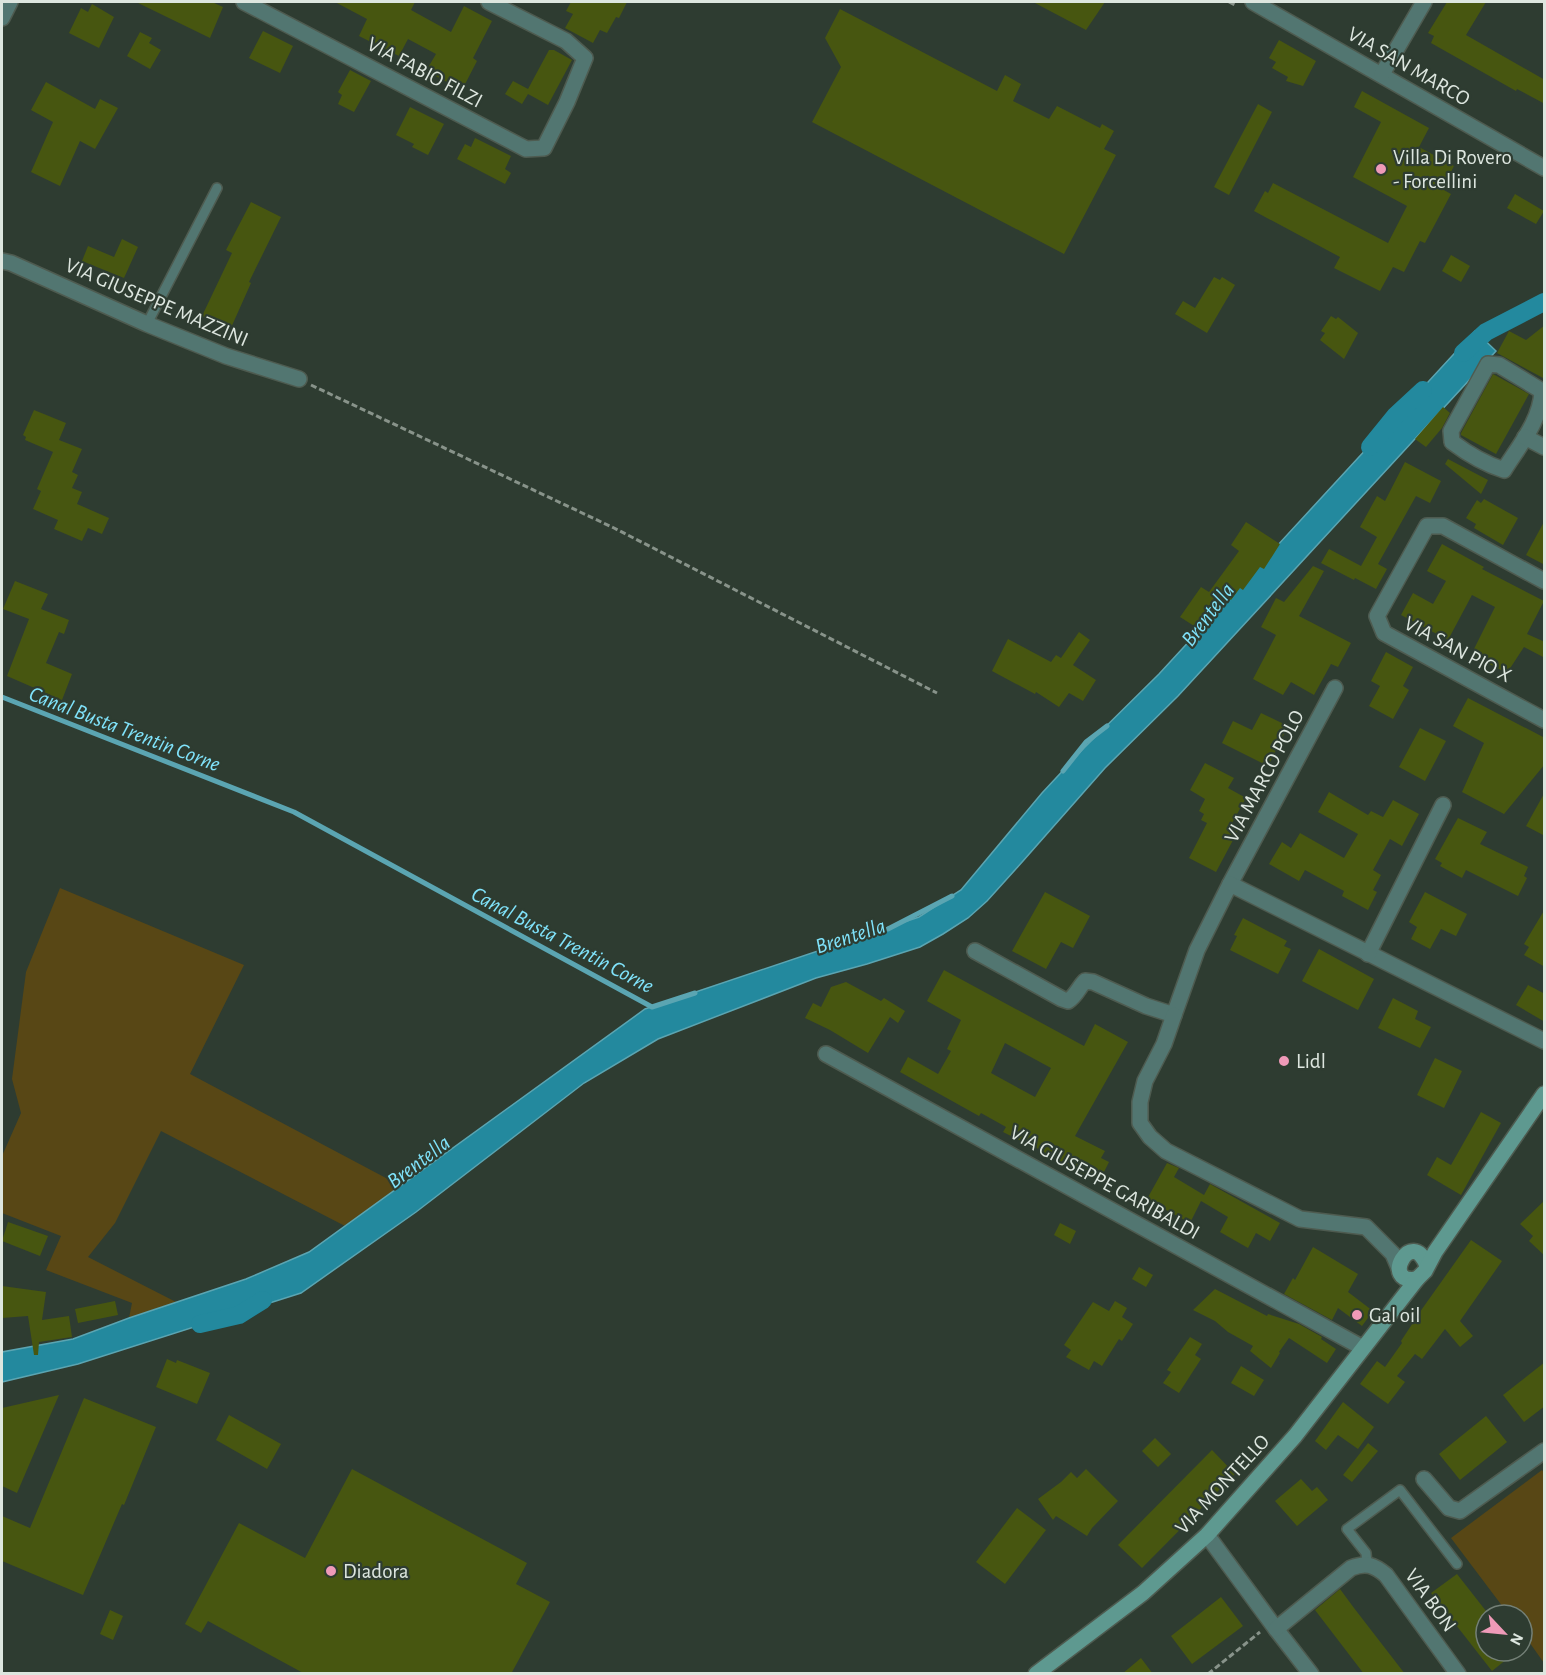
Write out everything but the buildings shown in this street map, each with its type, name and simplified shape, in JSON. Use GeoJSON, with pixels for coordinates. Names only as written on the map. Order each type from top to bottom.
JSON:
{"type":"FeatureCollection","features":[{"type":"Feature","properties":{"kind":"main road","name":"VIA MONTELLO"},"geometry":{"type":"LineString","coordinates":[[1036,1674],[1143,1593],[1207,1535],[1295,1436],[1364,1348],[1408,1279],[1421,1276],[1428,1258],[1545,1094]]}},
{"type":"Feature","properties":{"kind":"main road"},"geometry":{"type":"LineString","coordinates":[[1400,1254],[1415,1252],[1428,1258]]}},
{"type":"Feature","properties":{"kind":"main road","name":"VIA MONTELLO"},"geometry":{"type":"LineString","coordinates":[[1400,1254],[1408,1279]]}},
{"type":"Feature","properties":{"kind":"street","name":"VIA FABIO FILZI"},"geometry":{"type":"LineString","coordinates":[[244,2],[526,148],[544,148],[567,102],[585,58],[566,41],[489,2]]}},
{"type":"Feature","properties":{"kind":"street","name":"VIA SAN MARCO"},"geometry":{"type":"LineString","coordinates":[[1253,2],[1545,168]]}},
{"type":"Feature","properties":{"kind":"street"},"geometry":{"type":"LineString","coordinates":[[1383,74],[1424,2]]}},
{"type":"Feature","properties":{"kind":"street","name":"VIA GIUSEPPE MAZZINI"},"geometry":{"type":"LineString","coordinates":[[2,261],[226,356],[299,379]]}},
{"type":"Feature","properties":{"kind":"street"},"geometry":{"type":"LineString","coordinates":[[1488,364],[1499,365],[1534,384],[1542,391],[1541,404],[1525,437],[1504,470],[1461,450],[1452,442],[1451,431],[1488,364]]}},
{"type":"Feature","properties":{"kind":"street"},"geometry":{"type":"LineString","coordinates":[[1525,437],[1545,447]]}},
{"type":"Feature","properties":{"kind":"street","name":"VIA SAN PIO X"},"geometry":{"type":"LineString","coordinates":[[1545,581],[1443,526],[1427,526],[1377,616],[1384,633],[1545,720]]}},
{"type":"Feature","properties":{"kind":"street","name":"VIA MARCO POLO"},"geometry":{"type":"LineString","coordinates":[[1335,688],[1197,950],[1164,1044],[1145,1081],[1140,1102],[1140,1123],[1150,1137],[1166,1151],[1300,1219],[1366,1227],[1400,1254]]}},
{"type":"Feature","properties":{"kind":"street"},"geometry":{"type":"LineString","coordinates":[[1368,954],[1443,805]]}},
{"type":"Feature","properties":{"kind":"street"},"geometry":{"type":"LineString","coordinates":[[1230,884],[1545,1041]]}},
{"type":"Feature","properties":{"kind":"street"},"geometry":{"type":"LineString","coordinates":[[975,951],[1068,1001],[1074,998],[1079,986],[1085,981],[1093,982],[1146,1006],[1174,1014]]}},
{"type":"Feature","properties":{"kind":"street","name":"VIA GIUSEPPE GARIBALDI"},"geometry":{"type":"LineString","coordinates":[[826,1054],[1364,1348]]}},
{"type":"Feature","properties":{"kind":"street"},"geometry":{"type":"LineString","coordinates":[[1424,1479],[1449,1508],[1460,1511],[1545,1451]]}},
{"type":"Feature","properties":{"kind":"street"},"geometry":{"type":"LineString","coordinates":[[1207,1535],[1311,1674]]}},
{"type":"Feature","properties":{"kind":"street"},"geometry":{"type":"LineString","coordinates":[[1276,1629],[1351,1568],[1367,1564]]}},
{"type":"Feature","properties":{"kind":"street","name":"VIA BON"},"geometry":{"type":"LineString","coordinates":[[1367,1564],[1386,1575],[1458,1674]]}},
{"type":"Feature","properties":{"kind":"lane"},"geometry":{"type":"LineString","coordinates":[[147,324],[217,188]]}},
{"type":"Feature","properties":{"kind":"lane"},"geometry":{"type":"LineString","coordinates":[[1367,1564],[1366,1553],[1347,1529],[1400,1490],[1457,1564]]}},
{"type":"Feature","properties":{"kind":"path"},"geometry":{"type":"LineString","coordinates":[[299,379],[614,528],[937,693]]}},
{"type":"Feature","properties":{"kind":"shaded area"},"geometry":{"type":"Polygon","coordinates":[[[60,888],[244,965],[190,1074],[401,1186],[345,1226],[161,1131],[115,1223],[88,1257],[176,1302],[129,1318],[132,1303],[46,1270],[61,1236],[2,1213],[2,1156],[21,1113],[12,1079],[26,972],[60,888]]]}},
{"type":"Feature","properties":{"kind":"shaded area"},"geometry":{"type":"Polygon","coordinates":[[[1542,1470],[1544,1473],[1544,1663],[1534,1649],[1534,1603],[1500,1603],[1451,1538],[1542,1470]]]}},
{"type":"Feature","properties":{"kind":"water"},"geometry":{"type":"Polygon","coordinates":[[[1475,331],[1496,351],[1178,696],[1105,768],[987,901],[968,918],[920,947],[816,978],[658,1039],[584,1083],[416,1212],[301,1293],[78,1364],[2,1382],[2,1352],[73,1339],[246,1279],[309,1252],[645,1009],[919,917],[961,890],[1042,793],[1159,674],[1475,331]]]}},
{"type":"Feature","properties":{"kind":"waterway","name":"Brentella"},"geometry":{"type":"LineString","coordinates":[[1463,353],[1486,332],[1544,302]]}},
{"type":"Feature","properties":{"kind":"waterway","name":"Brentella"},"geometry":{"type":"LineString","coordinates":[[1370,447],[1396,415],[1423,390]]}},
{"type":"Feature","properties":{"kind":"waterway","name":"Canal Busta Trentin Corne"},"geometry":{"type":"LineString","coordinates":[[2,697],[294,812],[652,1007],[695,993]]}},
{"type":"Feature","properties":{"kind":"waterway","name":"Canal Busta Trentin Corne"},"geometry":{"type":"LineString","coordinates":[[1063,771],[1086,742],[1107,726]]}},
{"type":"Feature","properties":{"kind":"waterway","name":"Canal Busta Trentin Corne"},"geometry":{"type":"LineString","coordinates":[[888,929],[952,896]]}},
{"type":"Feature","properties":{"kind":"waterway","name":"Brentella"},"geometry":{"type":"LineString","coordinates":[[200,1324],[239,1315],[263,1300]]}},
{"type":"Feature","properties":{"kind":"place","name":"Villa Di Rovero - Forcellini"},"geometry":{"type":"Point","coordinates":[1381,169]}},
{"type":"Feature","properties":{"kind":"place","name":"Lidl"},"geometry":{"type":"Point","coordinates":[1284,1061]}},
{"type":"Feature","properties":{"kind":"place","name":"Gal oil"},"geometry":{"type":"Point","coordinates":[1357,1315]}},
{"type":"Feature","properties":{"kind":"place","name":"Diadora"},"geometry":{"type":"Point","coordinates":[331,1571]}}]}
